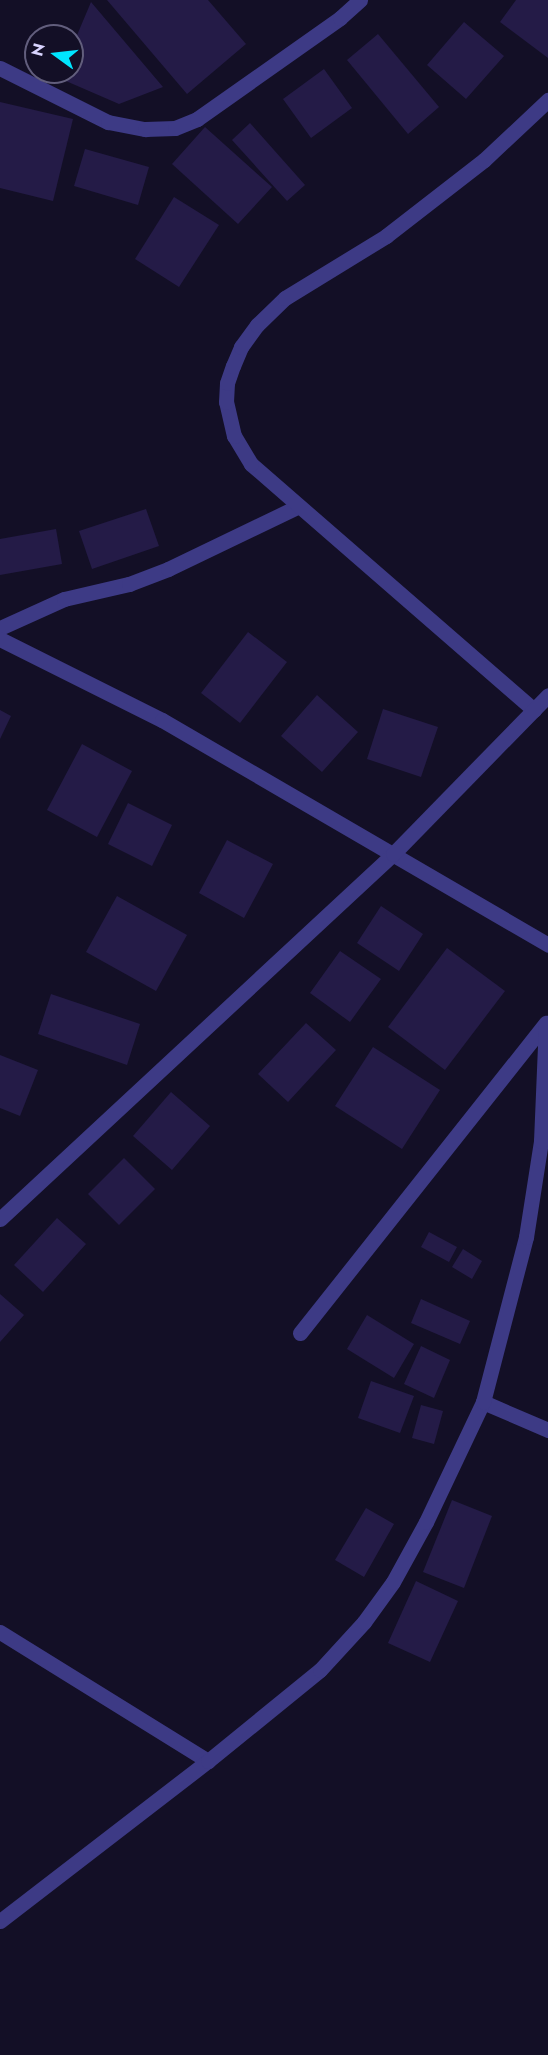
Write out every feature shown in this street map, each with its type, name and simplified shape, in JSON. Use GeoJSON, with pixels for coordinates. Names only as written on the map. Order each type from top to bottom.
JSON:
{"type":"FeatureCollection","features":[{"type":"Feature","properties":{"kind":"street"},"geometry":{"type":"LineString","coordinates":[[0,68],[108,122],[145,129],[175,128],[197,118],[340,18],[360,0]]}},
{"type":"Feature","properties":{"kind":"street"},"geometry":{"type":"LineString","coordinates":[[534,710],[251,464],[234,436],[226,402],[227,382],[241,347],[257,325],[285,298],[386,236],[484,160],[548,100]]}},
{"type":"Feature","properties":{"kind":"street"},"geometry":{"type":"LineString","coordinates":[[0,628],[64,599],[129,584],[168,569],[299,506]]}},
{"type":"Feature","properties":{"kind":"street"},"geometry":{"type":"LineString","coordinates":[[0,639],[162,720],[548,945]]}},
{"type":"Feature","properties":{"kind":"street"},"geometry":{"type":"LineString","coordinates":[[0,1219],[393,854],[548,695]]}},
{"type":"Feature","properties":{"kind":"street"},"geometry":{"type":"LineString","coordinates":[[300,1333],[547,1022]]}},
{"type":"Feature","properties":{"kind":"street"},"geometry":{"type":"LineString","coordinates":[[0,1921],[208,1761],[320,1670],[364,1622],[393,1582],[483,1402],[526,1237],[541,1141],[547,1022]]}},
{"type":"Feature","properties":{"kind":"street"},"geometry":{"type":"LineString","coordinates":[[483,1402],[548,1430]]}},
{"type":"Feature","properties":{"kind":"street"},"geometry":{"type":"LineString","coordinates":[[0,1632],[208,1761]]}},
{"type":"Feature","properties":{"kind":"building"},"geometry":{"type":"Polygon","coordinates":[[[107,0],[208,0],[246,44],[187,94],[107,0]]]}},
{"type":"Feature","properties":{"kind":"building"},"geometry":{"type":"Polygon","coordinates":[[[516,0],[548,0],[548,58],[500,22],[516,0]]]}},
{"type":"Feature","properties":{"kind":"building"},"geometry":{"type":"Polygon","coordinates":[[[91,2],[163,87],[119,104],[73,84],[84,84],[84,24],[82,24],[91,2]]]}},
{"type":"Feature","properties":{"kind":"building"},"geometry":{"type":"Polygon","coordinates":[[[464,22],[504,56],[466,99],[427,65],[464,22]]]}},
{"type":"Feature","properties":{"kind":"building"},"geometry":{"type":"Polygon","coordinates":[[[378,34],[439,107],[408,134],[347,60],[378,34]]]}},
{"type":"Feature","properties":{"kind":"building"},"geometry":{"type":"Polygon","coordinates":[[[324,69],[352,108],[311,138],[283,99],[324,69]]]}},
{"type":"Feature","properties":{"kind":"building"},"geometry":{"type":"Polygon","coordinates":[[[0,102],[73,119],[53,201],[0,188],[0,102]]]}},
{"type":"Feature","properties":{"kind":"building"},"geometry":{"type":"Polygon","coordinates":[[[250,123],[305,185],[287,201],[232,140],[250,123]]]}},
{"type":"Feature","properties":{"kind":"building"},"geometry":{"type":"Polygon","coordinates":[[[205,127],[272,187],[238,224],[172,164],[205,127]]]}},
{"type":"Feature","properties":{"kind":"building"},"geometry":{"type":"Polygon","coordinates":[[[85,149],[149,167],[138,205],[74,186],[85,149]]]}},
{"type":"Feature","properties":{"kind":"building"},"geometry":{"type":"Polygon","coordinates":[[[174,197],[219,225],[179,287],[135,259],[174,197]]]}},
{"type":"Feature","properties":{"kind":"building"},"geometry":{"type":"Polygon","coordinates":[[[146,509],[159,546],[92,569],[79,531],[146,509]]]}},
{"type":"Feature","properties":{"kind":"building"},"geometry":{"type":"Polygon","coordinates":[[[56,529],[62,564],[0,575],[0,539],[56,529]]]}},
{"type":"Feature","properties":{"kind":"building"},"geometry":{"type":"Polygon","coordinates":[[[248,632],[287,662],[240,723],[201,693],[248,632]]]}},
{"type":"Feature","properties":{"kind":"building"},"geometry":{"type":"Polygon","coordinates":[[[317,695],[358,732],[322,772],[281,736],[317,695]]]}},
{"type":"Feature","properties":{"kind":"building"},"geometry":{"type":"Polygon","coordinates":[[[383,709],[438,727],[421,777],[367,759],[383,709]]]}},
{"type":"Feature","properties":{"kind":"building"},"geometry":{"type":"Polygon","coordinates":[[[0,710],[11,716],[0,739],[0,710]]]}},
{"type":"Feature","properties":{"kind":"building"},"geometry":{"type":"Polygon","coordinates":[[[82,744],[132,771],[97,837],[47,810],[82,744]]]}},
{"type":"Feature","properties":{"kind":"building"},"geometry":{"type":"Polygon","coordinates":[[[128,803],[172,825],[152,866],[108,844],[128,803]]]}},
{"type":"Feature","properties":{"kind":"building"},"geometry":{"type":"Polygon","coordinates":[[[227,840],[273,864],[244,918],[199,893],[227,840]]]}},
{"type":"Feature","properties":{"kind":"building"},"geometry":{"type":"Polygon","coordinates":[[[117,896],[187,935],[156,991],[86,952],[117,896]]]}},
{"type":"Feature","properties":{"kind":"building"},"geometry":{"type":"Polygon","coordinates":[[[381,906],[423,934],[399,971],[357,943],[381,906]]]}},
{"type":"Feature","properties":{"kind":"building"},"geometry":{"type":"Polygon","coordinates":[[[447,948],[505,991],[445,1070],[388,1027],[447,948]]]}},
{"type":"Feature","properties":{"kind":"building"},"geometry":{"type":"Polygon","coordinates":[[[340,951],[381,979],[350,1022],[310,993],[340,951]]]}},
{"type":"Feature","properties":{"kind":"building"},"geometry":{"type":"Polygon","coordinates":[[[51,994],[140,1024],[127,1065],[38,1034],[51,994]]]}},
{"type":"Feature","properties":{"kind":"building"},"geometry":{"type":"Polygon","coordinates":[[[306,1023],[336,1050],[288,1102],[258,1074],[306,1023]]]}},
{"type":"Feature","properties":{"kind":"building"},"geometry":{"type":"Polygon","coordinates":[[[373,1047],[440,1090],[402,1149],[335,1106],[373,1047]]]}},
{"type":"Feature","properties":{"kind":"building"},"geometry":{"type":"Polygon","coordinates":[[[0,1055],[38,1070],[20,1116],[0,1108],[0,1055]]]}},
{"type":"Feature","properties":{"kind":"building"},"geometry":{"type":"Polygon","coordinates":[[[171,1092],[210,1126],[172,1170],[133,1136],[171,1092]]]}},
{"type":"Feature","properties":{"kind":"building"},"geometry":{"type":"Polygon","coordinates":[[[124,1158],[155,1189],[119,1225],[88,1194],[124,1158]]]}},
{"type":"Feature","properties":{"kind":"building"},"geometry":{"type":"Polygon","coordinates":[[[57,1218],[86,1244],[43,1292],[14,1265],[57,1218]]]}},
{"type":"Feature","properties":{"kind":"building"},"geometry":{"type":"Polygon","coordinates":[[[429,1232],[457,1247],[449,1262],[421,1247],[429,1232]]]}},
{"type":"Feature","properties":{"kind":"building"},"geometry":{"type":"Polygon","coordinates":[[[463,1249],[482,1261],[472,1279],[452,1267],[463,1249]]]}},
{"type":"Feature","properties":{"kind":"building"},"geometry":{"type":"Polygon","coordinates":[[[0,1294],[24,1315],[0,1342],[0,1294]]]}},
{"type":"Feature","properties":{"kind":"building"},"geometry":{"type":"Polygon","coordinates":[[[421,1299],[470,1321],[460,1344],[411,1323],[421,1299]]]}},
{"type":"Feature","properties":{"kind":"building"},"geometry":{"type":"Polygon","coordinates":[[[367,1315],[414,1344],[394,1378],[347,1349],[367,1315]]]}},
{"type":"Feature","properties":{"kind":"building"},"geometry":{"type":"Polygon","coordinates":[[[421,1346],[450,1360],[434,1398],[404,1384],[421,1346]]]}},
{"type":"Feature","properties":{"kind":"building"},"geometry":{"type":"Polygon","coordinates":[[[371,1381],[414,1396],[400,1433],[358,1418],[371,1381]]]}},
{"type":"Feature","properties":{"kind":"building"},"geometry":{"type":"Polygon","coordinates":[[[421,1405],[443,1411],[434,1444],[412,1438],[421,1405]]]}},
{"type":"Feature","properties":{"kind":"building"},"geometry":{"type":"Polygon","coordinates":[[[452,1500],[492,1516],[464,1588],[423,1572],[452,1500]]]}},
{"type":"Feature","properties":{"kind":"building"},"geometry":{"type":"Polygon","coordinates":[[[366,1508],[394,1524],[364,1577],[335,1560],[366,1508]]]}},
{"type":"Feature","properties":{"kind":"building"},"geometry":{"type":"Polygon","coordinates":[[[416,1581],[458,1601],[430,1662],[388,1643],[416,1581]]]}}]}
